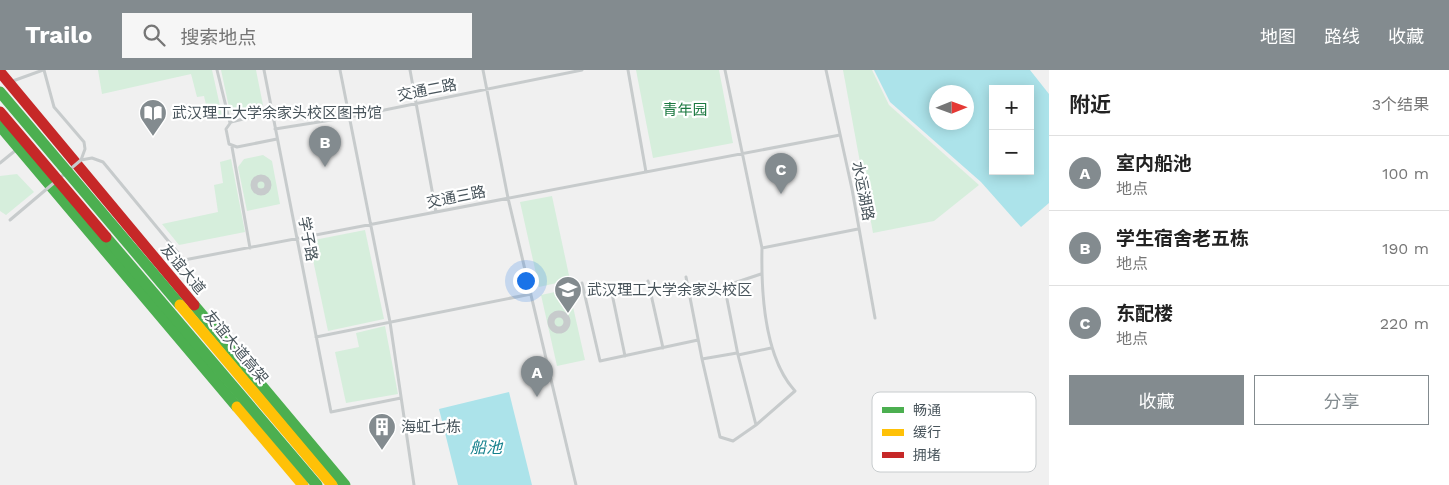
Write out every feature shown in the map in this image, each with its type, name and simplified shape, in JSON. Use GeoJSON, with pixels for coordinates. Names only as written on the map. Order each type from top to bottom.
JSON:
{"type":"FeatureCollection","features":[{"type":"Feature","properties":{"kind":"main road","name":"友谊大道"},"geometry":{"type":"LineString","coordinates":[[0,72],[345,485]]}},
{"type":"Feature","properties":{"kind":"main road","name":"友谊大道高架"},"geometry":{"type":"LineString","coordinates":[[0,92],[332,485]]}},
{"type":"Feature","properties":{"kind":"main road","name":"友谊大道高架"},"geometry":{"type":"LineString","coordinates":[[0,112],[317,485]]}},
{"type":"Feature","properties":{"kind":"main road"},"geometry":{"type":"LineString","coordinates":[[0,126],[303,485]]}},
{"type":"Feature","properties":{"kind":"lane"},"geometry":{"type":"LineString","coordinates":[[9,82],[43,70],[54,107],[84,142],[85,149],[81,160],[10,220]]}},
{"type":"Feature","properties":{"kind":"lane"},"geometry":{"type":"LineString","coordinates":[[217,70],[230,123]]}},
{"type":"Feature","properties":{"kind":"lane","name":"学子路"},"geometry":{"type":"LineString","coordinates":[[264,70],[331,412],[401,398]]}},
{"type":"Feature","properties":{"kind":"lane"},"geometry":{"type":"LineString","coordinates":[[340,70],[390,322],[414,485]]}},
{"type":"Feature","properties":{"kind":"lane"},"geometry":{"type":"LineString","coordinates":[[410,70],[436,212]]}},
{"type":"Feature","properties":{"kind":"lane"},"geometry":{"type":"LineString","coordinates":[[483,70],[508,198],[576,485]]}},
{"type":"Feature","properties":{"kind":"lane","name":"交通二路"},"geometry":{"type":"LineString","coordinates":[[275,129],[350,117],[582,70]]}},
{"type":"Feature","properties":{"kind":"lane"},"geometry":{"type":"LineString","coordinates":[[628,70],[646,172]]}},
{"type":"Feature","properties":{"kind":"lane"},"geometry":{"type":"LineString","coordinates":[[686,277],[720,438],[733,441],[756,426],[795,391],[787,382],[771,348],[761,274],[762,248],[725,70]]}},
{"type":"Feature","properties":{"kind":"lane","name":"水运湖路"},"geometry":{"type":"LineString","coordinates":[[826,70],[874,318]]}},
{"type":"Feature","properties":{"kind":"lane"},"geometry":{"type":"LineString","coordinates":[[250,248],[232,147],[229,144],[226,129],[230,123],[272,112]]}},
{"type":"Feature","properties":{"kind":"lane","name":"交通三路"},"geometry":{"type":"LineString","coordinates":[[81,160],[98,158],[184,260],[840,135]]}},
{"type":"Feature","properties":{"kind":"lane"},"geometry":{"type":"LineString","coordinates":[[232,147],[277,139]]}},
{"type":"Feature","properties":{"kind":"lane"},"geometry":{"type":"LineString","coordinates":[[0,163],[19,148]]}},
{"type":"Feature","properties":{"kind":"lane"},"geometry":{"type":"LineString","coordinates":[[762,248],[858,229]]}},
{"type":"Feature","properties":{"kind":"lane"},"geometry":{"type":"LineString","coordinates":[[756,426],[737,354],[726,294],[731,284],[761,274]]}},
{"type":"Feature","properties":{"kind":"lane"},"geometry":{"type":"LineString","coordinates":[[648,281],[663,348]]}},
{"type":"Feature","properties":{"kind":"lane"},"geometry":{"type":"LineString","coordinates":[[582,283],[600,361],[698,340]]}},
{"type":"Feature","properties":{"kind":"lane"},"geometry":{"type":"LineString","coordinates":[[611,289],[625,356]]}},
{"type":"Feature","properties":{"kind":"lane"},"geometry":{"type":"LineString","coordinates":[[316,337],[531,294]]}},
{"type":"Feature","properties":{"kind":"lane"},"geometry":{"type":"LineString","coordinates":[[702,359],[771,348]]}},
{"type":"Feature","properties":{"kind":"green space"},"geometry":{"type":"Polygon","coordinates":[[[98,70],[212,70],[222,115],[209,118],[204,96],[197,97],[191,74],[102,94],[98,70]]]}},
{"type":"Feature","properties":{"kind":"green space"},"geometry":{"type":"Polygon","coordinates":[[[221,70],[256,70],[263,105],[230,112],[221,70]]]}},
{"type":"Feature","properties":{"kind":"green space","name":"青年园"},"geometry":{"type":"Polygon","coordinates":[[[636,70],[719,70],[733,143],[653,158],[636,70]]]}},
{"type":"Feature","properties":{"kind":"green space"},"geometry":{"type":"Polygon","coordinates":[[[843,70],[872,70],[889,105],[979,185],[934,221],[873,233],[843,70]]]}},
{"type":"Feature","properties":{"kind":"green space"},"geometry":{"type":"Polygon","coordinates":[[[263,155],[272,161],[280,204],[247,211],[238,167],[244,159],[263,155]]]}},
{"type":"Feature","properties":{"kind":"green space"},"geometry":{"type":"Polygon","coordinates":[[[231,159],[245,232],[179,245],[162,224],[218,212],[214,185],[223,183],[220,162],[231,159]]]}},
{"type":"Feature","properties":{"kind":"green space"},"geometry":{"type":"Polygon","coordinates":[[[17,174],[34,192],[6,215],[0,211],[0,176],[17,174]]]}},
{"type":"Feature","properties":{"kind":"green space"},"geometry":{"type":"Polygon","coordinates":[[[552,196],[570,280],[539,287],[520,202],[552,196]]]}},
{"type":"Feature","properties":{"kind":"green space"},"geometry":{"type":"Polygon","coordinates":[[[365,230],[384,319],[328,331],[309,241],[365,230]]]}},
{"type":"Feature","properties":{"kind":"green space"},"geometry":{"type":"Polygon","coordinates":[[[569,289],[585,360],[557,366],[541,295],[569,289]]]}},
{"type":"Feature","properties":{"kind":"green space"},"geometry":{"type":"Polygon","coordinates":[[[385,326],[398,394],[346,403],[335,352],[359,347],[356,333],[385,326]]]}},
{"type":"Feature","properties":{"kind":"water"},"geometry":{"type":"Polygon","coordinates":[[[874,70],[1030,70],[1049,94],[1049,203],[1021,227],[981,182],[890,102],[874,70]]]}},
{"type":"Feature","properties":{"kind":"water","name":"船池"},"geometry":{"type":"Polygon","coordinates":[[[509,392],[532,485],[458,485],[439,409],[509,392]]]}},
{"type":"Feature","properties":{"kind":"traffic: fast"},"geometry":{"type":"LineString","coordinates":[[0,92],[180,305]]}},
{"type":"Feature","properties":{"kind":"traffic: fast"},"geometry":{"type":"LineString","coordinates":[[0,126],[237,407]]}},
{"type":"Feature","properties":{"kind":"traffic: fast"},"geometry":{"type":"LineString","coordinates":[[106,237],[317,485]]}},
{"type":"Feature","properties":{"kind":"traffic: fast"},"geometry":{"type":"LineString","coordinates":[[194,305],[345,485]]}},
{"type":"Feature","properties":{"kind":"traffic: slow"},"geometry":{"type":"LineString","coordinates":[[180,305],[332,485]]}},
{"type":"Feature","properties":{"kind":"traffic: slow"},"geometry":{"type":"LineString","coordinates":[[237,407],[303,485]]}},
{"type":"Feature","properties":{"kind":"traffic: jam"},"geometry":{"type":"LineString","coordinates":[[0,72],[194,305]]}},
{"type":"Feature","properties":{"kind":"traffic: jam"},"geometry":{"type":"LineString","coordinates":[[0,112],[106,237]]}},
{"type":"Feature","properties":{"kind":"place","name":"武汉理工大学余家头校区图书馆"},"geometry":{"type":"Point","coordinates":[153,137]}},
{"type":"Feature","properties":{"kind":"place","name":"学生宿舍老五栋"},"geometry":{"type":"Point","coordinates":[325,167]}},
{"type":"Feature","properties":{"kind":"place","name":"东配楼"},"geometry":{"type":"Point","coordinates":[781,194]}},
{"type":"Feature","properties":{"kind":"place","name":"武汉理工大学余家头校区"},"geometry":{"type":"Point","coordinates":[568,314]}},
{"type":"Feature","properties":{"kind":"place","name":"室内船池"},"geometry":{"type":"Point","coordinates":[537,397]}},
{"type":"Feature","properties":{"kind":"place","name":"海虹七栋"},"geometry":{"type":"Point","coordinates":[382,451]}}]}
